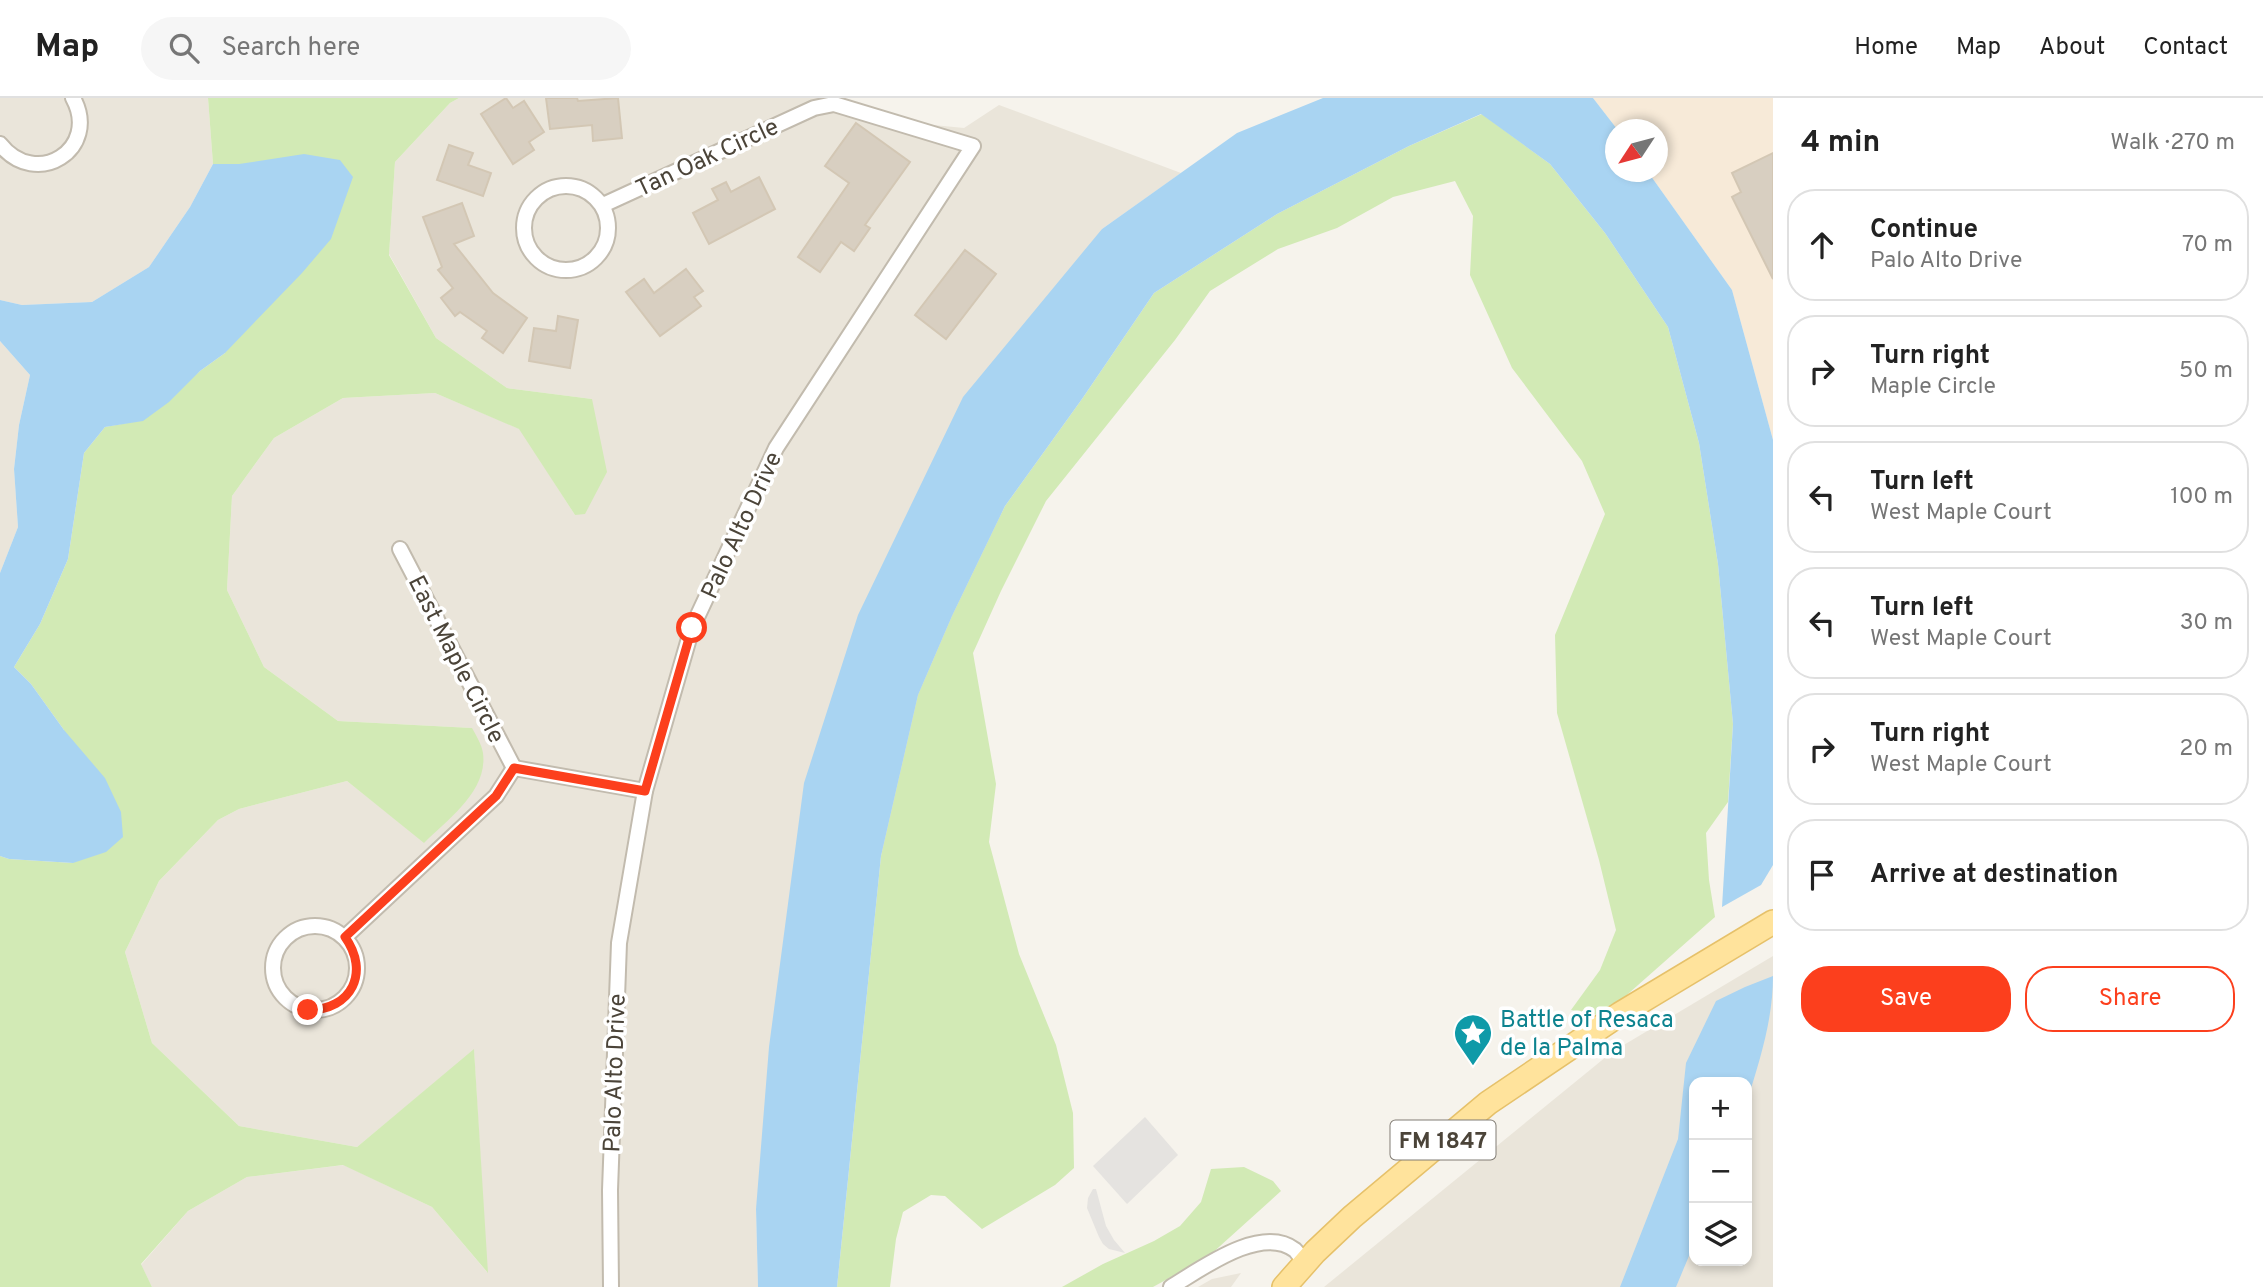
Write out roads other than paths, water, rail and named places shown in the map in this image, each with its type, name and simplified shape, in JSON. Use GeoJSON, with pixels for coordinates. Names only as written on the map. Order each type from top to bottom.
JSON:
{"type":"FeatureCollection","features":[{"type":"Feature","properties":{"kind":"main road","name":"FM 1847"},"geometry":{"type":"LineString","coordinates":[[1283,1287],[1352,1217],[1488,1103],[1620,1014],[1773,922]]}},
{"type":"Feature","properties":{"kind":"street"},"geometry":{"type":"LineString","coordinates":[[0,144],[19,161],[33,165],[60,159],[78,137],[81,122],[79,108],[73,98]]}},
{"type":"Feature","properties":{"kind":"street","name":"Tan Oak Circle"},"geometry":{"type":"LineString","coordinates":[[603,205],[814,108],[834,104],[973,146]]}},
{"type":"Feature","properties":{"kind":"street","name":"Palo Alto Drive"},"geometry":{"type":"LineString","coordinates":[[611,1287],[611,1177],[620,943],[645,791],[692,628],[776,448],[973,146]]}},
{"type":"Feature","properties":{"kind":"street"},"geometry":{"type":"LineString","coordinates":[[569,185],[594,195],[603,205],[609,234],[604,248],[595,260],[583,268],[568,271],[554,268],[540,262],[530,251],[524,225],[527,212],[534,200],[544,192],[556,186],[569,185]]}},
{"type":"Feature","properties":{"kind":"street","name":"East Maple Circle"},"geometry":{"type":"LineString","coordinates":[[400,549],[514,768]]}},
{"type":"Feature","properties":{"kind":"street"},"geometry":{"type":"LineString","coordinates":[[345,937],[496,796],[514,768],[645,791]]}},
{"type":"Feature","properties":{"kind":"street"},"geometry":{"type":"LineString","coordinates":[[318,925],[345,937],[357,961],[357,974],[353,987],[345,998],[334,1006],[308,1010],[284,997],[276,985],[272,971],[274,956],[280,943],[290,933],[304,926],[318,925]]}},
{"type":"Feature","properties":{"kind":"street"},"geometry":{"type":"LineString","coordinates":[[1171,1287],[1224,1254],[1254,1244],[1272,1242],[1294,1250],[1305,1263]]}},
{"type":"Feature","properties":{"kind":"water"},"geometry":{"type":"Polygon","coordinates":[[[1323,98],[1593,98],[1609,119],[1605,119],[1605,182],[1655,182],[1732,290],[1773,440],[1773,865],[1761,885],[1722,907],[1733,724],[1718,564],[1699,443],[1668,327],[1605,233],[1550,164],[1481,114],[1409,146],[1277,214],[1154,293],[1005,506],[952,616],[918,695],[881,856],[837,1287],[758,1287],[756,1209],[769,1047],[804,783],[858,615],[963,397],[1102,229],[1237,133],[1323,98]]]}},
{"type":"Feature","properties":{"kind":"water"},"geometry":{"type":"Polygon","coordinates":[[[304,154],[340,160],[353,177],[331,239],[225,353],[200,371],[169,402],[143,421],[105,427],[84,453],[68,559],[40,624],[14,667],[31,684],[64,730],[105,778],[121,812],[123,837],[106,852],[73,863],[9,859],[0,856],[0,573],[18,527],[14,469],[19,425],[30,375],[0,341],[0,300],[22,305],[92,302],[149,267],[190,207],[213,164],[239,164],[304,154]]]}},
{"type":"Feature","properties":{"kind":"water"},"geometry":{"type":"Polygon","coordinates":[[[1773,976],[1768,1024],[1752,1085],[1752,1077],[1689,1077],[1689,1256],[1676,1287],[1620,1287],[1678,1139],[1686,1063],[1716,1001],[1773,976]]]}},
{"type":"Feature","properties":{"kind":"place","name":"Battle of Resaca de la Palma"},"geometry":{"type":"Point","coordinates":[1473,1067]}}]}
